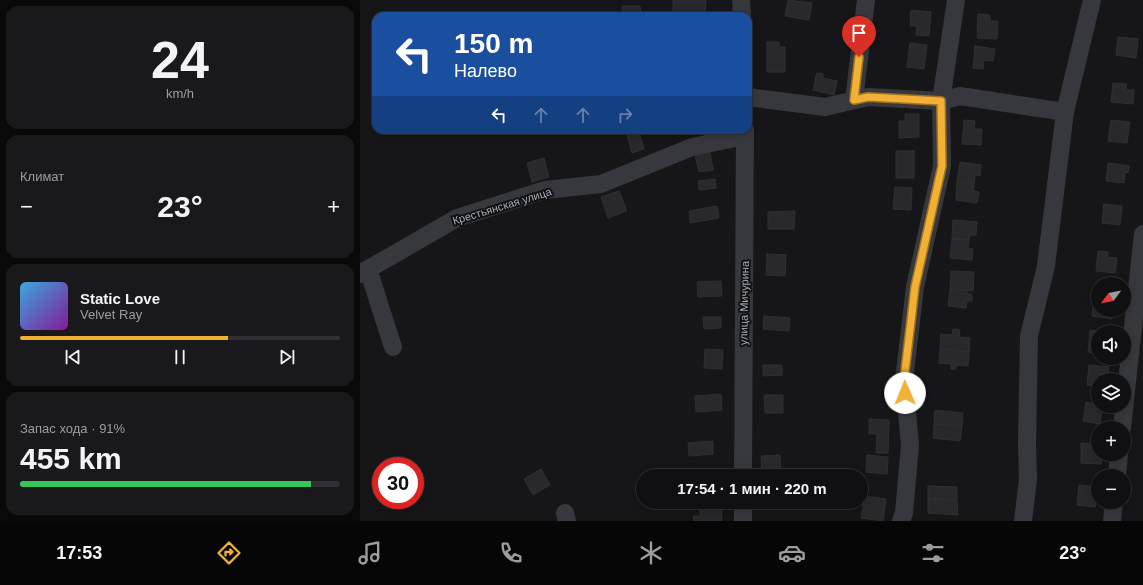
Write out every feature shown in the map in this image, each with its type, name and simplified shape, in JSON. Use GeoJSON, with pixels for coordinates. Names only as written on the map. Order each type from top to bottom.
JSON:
{"type":"FeatureCollection","features":[{"type":"Feature","properties":{"kind":"street"},"geometry":{"type":"LineString","coordinates":[[741,0],[742,12]]}},
{"type":"Feature","properties":{"kind":"street"},"geometry":{"type":"LineString","coordinates":[[854,100],[866,0]]}},
{"type":"Feature","properties":{"kind":"street"},"geometry":{"type":"LineString","coordinates":[[901,521],[904,513],[910,445],[904,380],[915,287],[942,166],[941,101],[956,0]]}},
{"type":"Feature","properties":{"kind":"street"},"geometry":{"type":"LineString","coordinates":[[1023,521],[1028,479],[1027,443],[1029,336],[1046,266],[1065,112],[1092,0]]}},
{"type":"Feature","properties":{"kind":"street"},"geometry":{"type":"LineString","coordinates":[[752,98],[826,107],[868,97],[941,101],[960,96],[1065,112]]}},
{"type":"Feature","properties":{"kind":"street","name":"Крестьянская улица"},"geometry":{"type":"LineString","coordinates":[[364,271],[457,218],[545,190],[601,184],[692,147],[741,134]]}},
{"type":"Feature","properties":{"kind":"street","name":"улица Мичурина"},"geometry":{"type":"LineString","coordinates":[[743,469],[745,134]]}},
{"type":"Feature","properties":{"kind":"street"},"geometry":{"type":"LineString","coordinates":[[1123,421],[1143,234]]}},
{"type":"Feature","properties":{"kind":"street"},"geometry":{"type":"LineString","coordinates":[[364,271],[393,347]]}},
{"type":"Feature","properties":{"kind":"street"},"geometry":{"type":"LineString","coordinates":[[743,509],[743,521]]}},
{"type":"Feature","properties":{"kind":"street"},"geometry":{"type":"LineString","coordinates":[[1112,521],[1113,509]]}},
{"type":"Feature","properties":{"kind":"building"},"geometry":{"type":"Polygon","coordinates":[[[673,0],[706,0],[705,12],[673,12],[673,0]]]}},
{"type":"Feature","properties":{"kind":"building"},"geometry":{"type":"Polygon","coordinates":[[[788,0],[812,3],[809,20],[785,16],[788,0]]]}},
{"type":"Feature","properties":{"kind":"building"},"geometry":{"type":"Polygon","coordinates":[[[622,6],[640,6],[641,12],[623,12],[622,6]]]}},
{"type":"Feature","properties":{"kind":"building"},"geometry":{"type":"Polygon","coordinates":[[[911,10],[931,12],[929,36],[916,35],[917,26],[910,26],[911,10]]]}},
{"type":"Feature","properties":{"kind":"building"},"geometry":{"type":"Polygon","coordinates":[[[978,14],[990,15],[990,21],[998,21],[997,39],[977,38],[978,14]]]}},
{"type":"Feature","properties":{"kind":"building"},"geometry":{"type":"Polygon","coordinates":[[[1118,37],[1138,39],[1136,58],[1116,55],[1118,37]]]}},
{"type":"Feature","properties":{"kind":"building"},"geometry":{"type":"Polygon","coordinates":[[[767,42],[779,42],[779,47],[785,47],[785,72],[767,72],[767,42]]]}},
{"type":"Feature","properties":{"kind":"building"},"geometry":{"type":"Polygon","coordinates":[[[910,43],[927,45],[924,69],[907,67],[910,43]]]}},
{"type":"Feature","properties":{"kind":"building"},"geometry":{"type":"Polygon","coordinates":[[[975,46],[995,49],[993,61],[984,60],[983,69],[973,68],[975,46]]]}},
{"type":"Feature","properties":{"kind":"building"},"geometry":{"type":"Polygon","coordinates":[[[817,73],[823,74],[823,78],[837,81],[834,95],[813,90],[817,73]]]}},
{"type":"Feature","properties":{"kind":"building"},"geometry":{"type":"Polygon","coordinates":[[[1113,83],[1127,84],[1126,90],[1134,90],[1133,104],[1111,102],[1113,83]]]}},
{"type":"Feature","properties":{"kind":"building"},"geometry":{"type":"Polygon","coordinates":[[[905,114],[919,114],[919,137],[899,138],[899,121],[905,121],[905,114]]]}},
{"type":"Feature","properties":{"kind":"building"},"geometry":{"type":"Polygon","coordinates":[[[964,120],[975,121],[974,129],[982,129],[981,145],[962,144],[964,120]]]}},
{"type":"Feature","properties":{"kind":"building"},"geometry":{"type":"Polygon","coordinates":[[[1111,120],[1130,122],[1127,143],[1108,141],[1111,120]]]}},
{"type":"Feature","properties":{"kind":"building"},"geometry":{"type":"Polygon","coordinates":[[[627,134],[640,134],[644,149],[632,153],[627,134]]]}},
{"type":"Feature","properties":{"kind":"building"},"geometry":{"type":"Polygon","coordinates":[[[896,151],[914,151],[914,178],[896,178],[896,151]]]}},
{"type":"Feature","properties":{"kind":"building"},"geometry":{"type":"Polygon","coordinates":[[[710,152],[713,170],[699,172],[695,155],[710,152]]]}},
{"type":"Feature","properties":{"kind":"building"},"geometry":{"type":"Polygon","coordinates":[[[544,158],[549,177],[532,182],[527,163],[544,158]]]}},
{"type":"Feature","properties":{"kind":"building"},"geometry":{"type":"Polygon","coordinates":[[[960,162],[981,165],[980,176],[975,175],[974,184],[957,182],[960,162]]]}},
{"type":"Feature","properties":{"kind":"building"},"geometry":{"type":"Polygon","coordinates":[[[1108,163],[1129,166],[1128,173],[1125,172],[1124,183],[1106,181],[1108,163]]]}},
{"type":"Feature","properties":{"kind":"building"},"geometry":{"type":"Polygon","coordinates":[[[715,179],[716,188],[699,190],[698,181],[715,179]]]}},
{"type":"Feature","properties":{"kind":"building"},"geometry":{"type":"Polygon","coordinates":[[[957,182],[974,184],[973,191],[979,192],[977,203],[956,200],[957,182]]]}},
{"type":"Feature","properties":{"kind":"building"},"geometry":{"type":"Polygon","coordinates":[[[895,187],[912,188],[911,210],[893,209],[895,187]]]}},
{"type":"Feature","properties":{"kind":"building"},"geometry":{"type":"Polygon","coordinates":[[[619,191],[627,211],[608,218],[601,197],[619,191]]]}},
{"type":"Feature","properties":{"kind":"building"},"geometry":{"type":"Polygon","coordinates":[[[1104,204],[1122,206],[1120,225],[1102,223],[1104,204]]]}},
{"type":"Feature","properties":{"kind":"building"},"geometry":{"type":"Polygon","coordinates":[[[717,206],[719,218],[690,223],[689,211],[717,206]]]}},
{"type":"Feature","properties":{"kind":"building"},"geometry":{"type":"Polygon","coordinates":[[[795,211],[794,229],[768,229],[768,212],[795,211]]]}},
{"type":"Feature","properties":{"kind":"building"},"geometry":{"type":"Polygon","coordinates":[[[953,220],[977,222],[976,235],[970,235],[969,240],[952,239],[953,220]]]}},
{"type":"Feature","properties":{"kind":"building"},"geometry":{"type":"Polygon","coordinates":[[[952,239],[969,240],[968,248],[973,249],[972,260],[950,258],[952,239]]]}},
{"type":"Feature","properties":{"kind":"building"},"geometry":{"type":"Polygon","coordinates":[[[1098,251],[1108,252],[1108,257],[1117,258],[1115,273],[1096,271],[1098,251]]]}},
{"type":"Feature","properties":{"kind":"building"},"geometry":{"type":"Polygon","coordinates":[[[767,254],[786,255],[785,276],[766,275],[767,254]]]}},
{"type":"Feature","properties":{"kind":"building"},"geometry":{"type":"Polygon","coordinates":[[[951,271],[974,272],[973,291],[950,289],[951,271]]]}},
{"type":"Feature","properties":{"kind":"building"},"geometry":{"type":"Polygon","coordinates":[[[721,281],[722,296],[698,297],[697,282],[721,281]]]}},
{"type":"Feature","properties":{"kind":"building"},"geometry":{"type":"Polygon","coordinates":[[[950,289],[967,290],[967,294],[972,294],[972,301],[967,301],[966,308],[948,306],[950,289]]]}},
{"type":"Feature","properties":{"kind":"building"},"geometry":{"type":"Polygon","coordinates":[[[764,316],[790,318],[789,331],[763,329],[764,316]]]}},
{"type":"Feature","properties":{"kind":"building"},"geometry":{"type":"Polygon","coordinates":[[[703,317],[721,317],[721,328],[704,329],[703,317]]]}},
{"type":"Feature","properties":{"kind":"building"},"geometry":{"type":"Polygon","coordinates":[[[1099,317],[1112,317],[1112,319],[1099,317]]]}},
{"type":"Feature","properties":{"kind":"building"},"geometry":{"type":"Polygon","coordinates":[[[953,329],[960,330],[959,337],[970,338],[969,352],[940,349],[941,334],[952,335],[953,329]]]}},
{"type":"Feature","properties":{"kind":"building"},"geometry":{"type":"Polygon","coordinates":[[[1090,330],[1091,330],[1091,353],[1088,352],[1090,330]]]}},
{"type":"Feature","properties":{"kind":"building"},"geometry":{"type":"Polygon","coordinates":[[[705,349],[723,350],[722,369],[704,368],[705,349]]]}},
{"type":"Feature","properties":{"kind":"building"},"geometry":{"type":"Polygon","coordinates":[[[940,349],[969,352],[968,366],[956,365],[956,369],[951,369],[951,364],[939,363],[940,349]]]}},
{"type":"Feature","properties":{"kind":"building"},"geometry":{"type":"Polygon","coordinates":[[[763,365],[782,365],[782,375],[763,376],[763,365]]]}},
{"type":"Feature","properties":{"kind":"building"},"geometry":{"type":"Polygon","coordinates":[[[1089,365],[1109,367],[1108,373],[1091,373],[1091,385],[1087,385],[1089,365]]]}},
{"type":"Feature","properties":{"kind":"building"},"geometry":{"type":"Polygon","coordinates":[[[721,394],[722,410],[696,412],[695,396],[721,394]]]}},
{"type":"Feature","properties":{"kind":"building"},"geometry":{"type":"Polygon","coordinates":[[[764,395],[783,395],[783,413],[765,413],[764,395]]]}},
{"type":"Feature","properties":{"kind":"building"},"geometry":{"type":"Polygon","coordinates":[[[1086,402],[1091,403],[1091,413],[1102,413],[1100,421],[1091,421],[1091,422],[1083,421],[1086,402]]]}},
{"type":"Feature","properties":{"kind":"building"},"geometry":{"type":"Polygon","coordinates":[[[935,410],[963,413],[962,426],[934,424],[935,410]]]}},
{"type":"Feature","properties":{"kind":"building"},"geometry":{"type":"Polygon","coordinates":[[[869,419],[889,420],[888,453],[876,453],[877,434],[869,434],[869,419]]]}},
{"type":"Feature","properties":{"kind":"building"},"geometry":{"type":"Polygon","coordinates":[[[934,424],[962,426],[960,441],[933,438],[934,424]]]}},
{"type":"Feature","properties":{"kind":"building"},"geometry":{"type":"Polygon","coordinates":[[[713,441],[713,454],[689,456],[688,443],[713,441]]]}},
{"type":"Feature","properties":{"kind":"building"},"geometry":{"type":"Polygon","coordinates":[[[1081,443],[1091,444],[1091,461],[1101,461],[1101,464],[1081,463],[1081,443]]]}},
{"type":"Feature","properties":{"kind":"building"},"geometry":{"type":"Polygon","coordinates":[[[780,455],[781,469],[762,469],[761,456],[780,455]]]}},
{"type":"Feature","properties":{"kind":"building"},"geometry":{"type":"Polygon","coordinates":[[[867,455],[888,457],[887,474],[868,472],[868,469],[866,469],[867,455]]]}},
{"type":"Feature","properties":{"kind":"building"},"geometry":{"type":"Polygon","coordinates":[[[541,469],[550,485],[533,495],[524,479],[541,469]]]}},
{"type":"Feature","properties":{"kind":"building"},"geometry":{"type":"Polygon","coordinates":[[[1079,485],[1091,486],[1091,507],[1077,505],[1079,485]]]}},
{"type":"Feature","properties":{"kind":"building"},"geometry":{"type":"Polygon","coordinates":[[[928,486],[957,487],[957,500],[928,499],[928,486]]]}},
{"type":"Feature","properties":{"kind":"building"},"geometry":{"type":"Polygon","coordinates":[[[868,497],[886,499],[883,521],[861,518],[862,509],[868,509],[868,497]]]}},
{"type":"Feature","properties":{"kind":"building"},"geometry":{"type":"Polygon","coordinates":[[[928,499],[957,500],[958,515],[928,513],[928,499]]]}},
{"type":"Feature","properties":{"kind":"building"},"geometry":{"type":"Polygon","coordinates":[[[700,509],[721,509],[722,521],[694,521],[693,516],[700,516],[700,509]]]}},
{"type":"Feature","properties":{"kind":"route"},"geometry":{"type":"LineString","coordinates":[[859,57],[854,100],[868,97],[941,101],[942,166],[915,287],[904,380],[905,393]]}}]}
